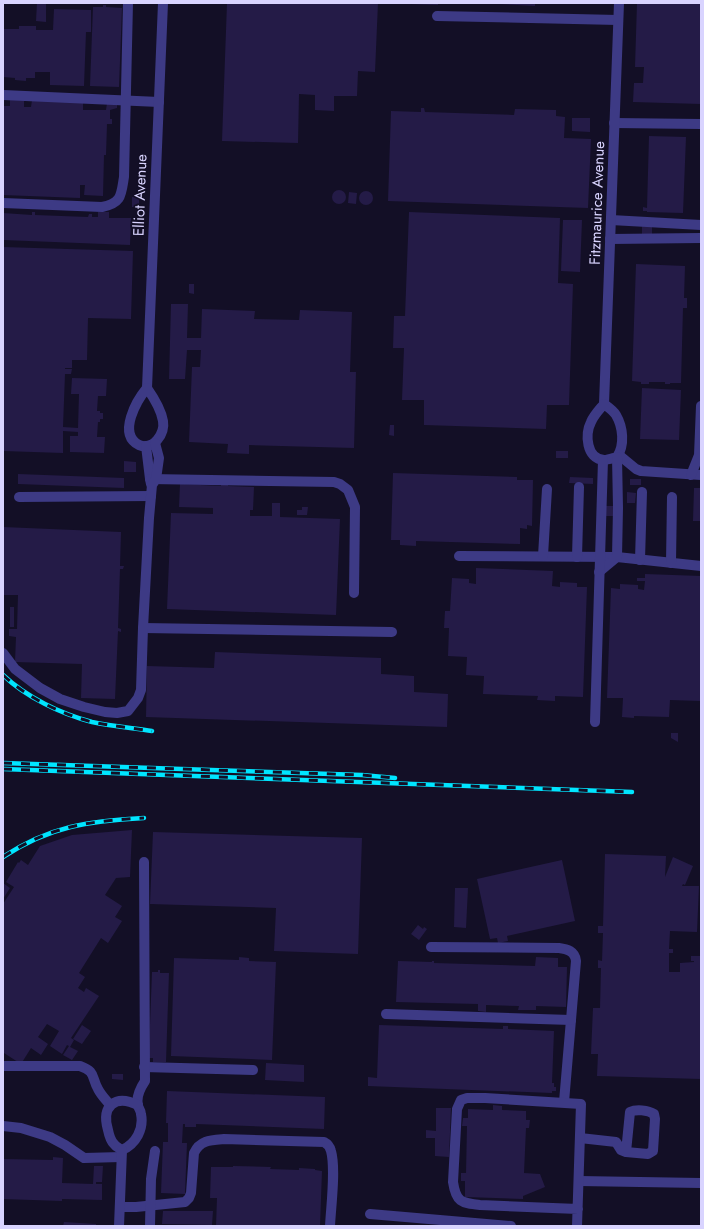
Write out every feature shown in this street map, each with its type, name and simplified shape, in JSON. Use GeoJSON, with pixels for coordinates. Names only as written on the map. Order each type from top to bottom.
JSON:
{"type":"FeatureCollection","features":[{"type":"Feature","properties":{"kind":"street"},"geometry":{"type":"LineString","coordinates":[[3,203],[102,207],[112,205],[118,200],[124,177],[128,3]]}},
{"type":"Feature","properties":{"kind":"street","name":"Elliot Avenue"},"geometry":{"type":"LineString","coordinates":[[147,388],[163,3]]}},
{"type":"Feature","properties":{"kind":"street","name":"Fitzmaurice Avenue"},"geometry":{"type":"LineString","coordinates":[[604,404],[619,3]]}},
{"type":"Feature","properties":{"kind":"street"},"geometry":{"type":"LineString","coordinates":[[437,16],[618,20]]}},
{"type":"Feature","properties":{"kind":"street"},"geometry":{"type":"LineString","coordinates":[[3,95],[159,102]]}},
{"type":"Feature","properties":{"kind":"street"},"geometry":{"type":"LineString","coordinates":[[614,123],[701,124]]}},
{"type":"Feature","properties":{"kind":"street"},"geometry":{"type":"LineString","coordinates":[[611,220],[701,225]]}},
{"type":"Feature","properties":{"kind":"street"},"geometry":{"type":"LineString","coordinates":[[658,239],[660,222]]}},
{"type":"Feature","properties":{"kind":"street"},"geometry":{"type":"LineString","coordinates":[[610,239],[701,238]]}},
{"type":"Feature","properties":{"kind":"street"},"geometry":{"type":"LineString","coordinates":[[147,388],[157,403],[163,421],[161,434],[151,444],[140,445],[134,440],[129,428],[134,408],[147,388]]}},
{"type":"Feature","properties":{"kind":"street"},"geometry":{"type":"LineString","coordinates":[[599,572],[617,557],[618,456],[623,437],[616,415],[604,404],[591,420],[588,436],[590,450],[594,456],[603,460],[618,456]]}},
{"type":"Feature","properties":{"kind":"street"},"geometry":{"type":"LineString","coordinates":[[618,456],[641,471],[696,475],[699,455],[701,406]]}},
{"type":"Feature","properties":{"kind":"street"},"geometry":{"type":"LineString","coordinates":[[3,653],[15,669],[40,688],[60,699],[105,712],[117,713],[128,711],[138,698],[141,690],[151,496],[159,458],[151,444]]}},
{"type":"Feature","properties":{"kind":"street"},"geometry":{"type":"LineString","coordinates":[[595,722],[603,460]]}},
{"type":"Feature","properties":{"kind":"street"},"geometry":{"type":"LineString","coordinates":[[153,481],[334,482],[340,484],[348,490],[355,507],[354,593]]}},
{"type":"Feature","properties":{"kind":"street"},"geometry":{"type":"LineString","coordinates":[[577,557],[579,487]]}},
{"type":"Feature","properties":{"kind":"street"},"geometry":{"type":"LineString","coordinates":[[544,556],[547,489]]}},
{"type":"Feature","properties":{"kind":"street"},"geometry":{"type":"LineString","coordinates":[[640,560],[642,492]]}},
{"type":"Feature","properties":{"kind":"street"},"geometry":{"type":"LineString","coordinates":[[19,497],[151,496]]}},
{"type":"Feature","properties":{"kind":"street"},"geometry":{"type":"LineString","coordinates":[[671,563],[672,497]]}},
{"type":"Feature","properties":{"kind":"street"},"geometry":{"type":"LineString","coordinates":[[458,556],[617,557],[701,566]]}},
{"type":"Feature","properties":{"kind":"street"},"geometry":{"type":"LineString","coordinates":[[143,628],[392,632]]}},
{"type":"Feature","properties":{"kind":"street"},"geometry":{"type":"LineString","coordinates":[[3,1126],[21,1128],[50,1137],[84,1158],[122,1153],[132,1144],[140,1129],[141,1112],[138,1105],[140,1088],[145,1080],[144,862]]}},
{"type":"Feature","properties":{"kind":"street"},"geometry":{"type":"LineString","coordinates":[[431,947],[559,948],[573,952],[576,956],[576,961],[564,1102]]}},
{"type":"Feature","properties":{"kind":"street"},"geometry":{"type":"LineString","coordinates":[[386,1014],[571,1020]]}},
{"type":"Feature","properties":{"kind":"street"},"geometry":{"type":"LineString","coordinates":[[3,1066],[80,1066],[90,1069],[99,1090],[110,1105]]}},
{"type":"Feature","properties":{"kind":"street"},"geometry":{"type":"LineString","coordinates":[[144,1067],[253,1070]]}},
{"type":"Feature","properties":{"kind":"street"},"geometry":{"type":"LineString","coordinates":[[577,1226],[578,1209],[579,1181],[581,1104],[485,1098],[467,1098],[461,1100],[457,1109],[453,1182],[455,1192],[459,1200],[465,1203],[480,1205],[578,1209]]}},
{"type":"Feature","properties":{"kind":"street"},"geometry":{"type":"LineString","coordinates":[[119,1226],[122,1153],[113,1144],[105,1122],[106,1113],[110,1105],[117,1101],[125,1100],[138,1105]]}},
{"type":"Feature","properties":{"kind":"street"},"geometry":{"type":"LineString","coordinates":[[580,1136],[616,1142],[621,1150],[626,1152],[648,1154],[653,1151],[654,1114],[651,1112],[630,1112],[626,1152]]}},
{"type":"Feature","properties":{"kind":"street"},"geometry":{"type":"LineString","coordinates":[[120,1207],[185,1202],[189,1198],[192,1182],[194,1153],[201,1143],[208,1140],[224,1139],[324,1142],[331,1150],[333,1162],[330,1226]]}},
{"type":"Feature","properties":{"kind":"street"},"geometry":{"type":"LineString","coordinates":[[150,1226],[152,1167],[156,1151]]}},
{"type":"Feature","properties":{"kind":"street"},"geometry":{"type":"LineString","coordinates":[[579,1181],[701,1183]]}},
{"type":"Feature","properties":{"kind":"street"},"geometry":{"type":"LineString","coordinates":[[370,1214],[511,1226]]}},
{"type":"Feature","properties":{"kind":"building"},"geometry":{"type":"Polygon","coordinates":[[[37,3],[46,3],[46,22],[36,21],[37,3]]]}},
{"type":"Feature","properties":{"kind":"building"},"geometry":{"type":"Polygon","coordinates":[[[227,3],[378,3],[375,72],[358,71],[357,96],[334,96],[334,111],[315,110],[315,95],[299,94],[298,143],[222,141],[227,3]]]}},
{"type":"Feature","properties":{"kind":"building"},"geometry":{"type":"Polygon","coordinates":[[[438,3],[438,5],[411,4],[438,3]]]}},
{"type":"Feature","properties":{"kind":"building"},"geometry":{"type":"Polygon","coordinates":[[[535,3],[535,6],[499,4],[535,3]]]}},
{"type":"Feature","properties":{"kind":"building"},"geometry":{"type":"Polygon","coordinates":[[[637,3],[701,3],[701,104],[633,102],[634,83],[643,83],[644,67],[635,67],[637,3]]]}},
{"type":"Feature","properties":{"kind":"building"},"geometry":{"type":"Polygon","coordinates":[[[103,5],[106,5],[106,7],[122,8],[119,87],[90,86],[93,7],[103,7],[103,5]]]}},
{"type":"Feature","properties":{"kind":"building"},"geometry":{"type":"Polygon","coordinates":[[[54,9],[91,10],[91,32],[86,32],[84,86],[50,85],[50,72],[35,72],[35,78],[26,78],[26,81],[3,77],[3,29],[19,29],[19,26],[36,26],[36,30],[53,30],[54,9]]]}},
{"type":"Feature","properties":{"kind":"building"},"geometry":{"type":"Polygon","coordinates":[[[10,99],[24,99],[24,107],[31,107],[32,100],[83,101],[83,110],[106,110],[107,103],[117,103],[117,108],[110,110],[110,119],[112,119],[112,124],[107,124],[106,155],[104,155],[103,196],[84,195],[85,185],[80,185],[80,198],[3,195],[3,106],[10,106],[10,99]]]}},
{"type":"Feature","properties":{"kind":"building"},"geometry":{"type":"Polygon","coordinates":[[[421,108],[424,108],[425,112],[514,115],[515,109],[556,110],[556,116],[565,117],[564,138],[591,139],[588,208],[388,201],[391,111],[421,112],[421,108]]]}},
{"type":"Feature","properties":{"kind":"building"},"geometry":{"type":"Polygon","coordinates":[[[572,118],[590,118],[590,132],[572,131],[572,118]]]}},
{"type":"Feature","properties":{"kind":"building"},"geometry":{"type":"Polygon","coordinates":[[[649,136],[686,137],[683,213],[643,211],[643,207],[647,208],[649,136]]]}},
{"type":"Feature","properties":{"kind":"building"},"geometry":{"type":"Polygon","coordinates":[[[336,190],[342,190],[346,194],[346,200],[342,204],[336,204],[332,200],[332,194],[336,190]]]}},
{"type":"Feature","properties":{"kind":"building"},"geometry":{"type":"Polygon","coordinates":[[[363,191],[369,191],[373,195],[373,201],[369,205],[363,205],[359,201],[359,195],[363,191]]]}},
{"type":"Feature","properties":{"kind":"building"},"geometry":{"type":"Polygon","coordinates":[[[349,192],[357,193],[356,204],[348,203],[349,192]]]}},
{"type":"Feature","properties":{"kind":"building"},"geometry":{"type":"Polygon","coordinates":[[[132,197],[139,197],[139,207],[132,207],[132,197]]]}},
{"type":"Feature","properties":{"kind":"building"},"geometry":{"type":"Polygon","coordinates":[[[32,212],[35,212],[35,215],[88,217],[89,214],[92,214],[92,217],[98,217],[98,212],[109,212],[109,218],[131,218],[130,245],[3,240],[3,213],[32,215],[32,212]]]}},
{"type":"Feature","properties":{"kind":"building"},"geometry":{"type":"Polygon","coordinates":[[[409,212],[560,218],[558,283],[573,284],[569,405],[547,405],[546,429],[424,425],[424,400],[402,400],[404,348],[393,348],[394,316],[405,316],[409,212]]]}},
{"type":"Feature","properties":{"kind":"building"},"geometry":{"type":"Polygon","coordinates":[[[563,220],[582,220],[580,272],[561,271],[563,220]]]}},
{"type":"Feature","properties":{"kind":"building"},"geometry":{"type":"Polygon","coordinates":[[[642,226],[652,227],[652,234],[642,234],[642,226]]]}},
{"type":"Feature","properties":{"kind":"building"},"geometry":{"type":"Polygon","coordinates":[[[3,247],[133,251],[131,319],[88,318],[87,360],[72,360],[72,368],[65,368],[72,369],[71,374],[65,374],[63,427],[78,428],[79,394],[71,394],[72,378],[107,379],[106,396],[98,396],[97,411],[103,413],[103,419],[100,419],[100,422],[98,422],[97,437],[105,437],[104,453],[70,452],[70,436],[78,436],[78,432],[63,431],[63,453],[3,451],[3,247]]]}},
{"type":"Feature","properties":{"kind":"building"},"geometry":{"type":"Polygon","coordinates":[[[636,264],[685,266],[684,298],[687,298],[687,308],[683,308],[681,383],[665,384],[665,382],[649,382],[649,384],[641,384],[641,382],[632,381],[636,264]]]}},
{"type":"Feature","properties":{"kind":"building"},"geometry":{"type":"Polygon","coordinates":[[[189,284],[194,284],[194,294],[189,293],[189,284]]]}},
{"type":"Feature","properties":{"kind":"building"},"geometry":{"type":"Polygon","coordinates":[[[171,304],[188,304],[187,338],[201,338],[202,309],[255,311],[254,319],[299,320],[300,310],[352,312],[350,372],[356,372],[354,448],[249,445],[249,454],[227,453],[228,444],[189,442],[192,367],[200,367],[201,350],[187,350],[185,379],[169,379],[171,304]]]}},
{"type":"Feature","properties":{"kind":"building"},"geometry":{"type":"Polygon","coordinates":[[[642,388],[681,390],[679,440],[640,439],[642,388]]]}},
{"type":"Feature","properties":{"kind":"building"},"geometry":{"type":"Polygon","coordinates":[[[390,425],[394,425],[394,436],[389,435],[390,425]]]}},
{"type":"Feature","properties":{"kind":"building"},"geometry":{"type":"Polygon","coordinates":[[[556,451],[568,451],[568,458],[556,458],[556,451]]]}},
{"type":"Feature","properties":{"kind":"building"},"geometry":{"type":"Polygon","coordinates":[[[124,461],[136,462],[136,472],[124,472],[124,461]]]}},
{"type":"Feature","properties":{"kind":"building"},"geometry":{"type":"Polygon","coordinates":[[[393,473],[517,477],[517,480],[533,480],[532,526],[527,525],[527,529],[520,528],[520,544],[416,541],[416,546],[400,545],[400,540],[391,540],[393,473]]]}},
{"type":"Feature","properties":{"kind":"building"},"geometry":{"type":"Polygon","coordinates":[[[18,474],[124,478],[124,488],[18,484],[18,474]]]}},
{"type":"Feature","properties":{"kind":"building"},"geometry":{"type":"Polygon","coordinates":[[[570,477],[593,478],[593,484],[569,483],[570,477]]]}},
{"type":"Feature","properties":{"kind":"building"},"geometry":{"type":"Polygon","coordinates":[[[630,479],[641,479],[641,485],[630,485],[630,479]]]}},
{"type":"Feature","properties":{"kind":"building"},"geometry":{"type":"Polygon","coordinates":[[[221,483],[228,483],[228,486],[254,487],[253,510],[250,510],[250,516],[272,516],[272,503],[280,503],[280,517],[340,519],[336,615],[167,609],[171,513],[213,514],[213,508],[179,507],[180,484],[221,486],[221,483]]]}},
{"type":"Feature","properties":{"kind":"building"},"geometry":{"type":"Polygon","coordinates":[[[694,488],[701,488],[701,521],[693,521],[694,488]]]}},
{"type":"Feature","properties":{"kind":"building"},"geometry":{"type":"Polygon","coordinates":[[[627,492],[636,493],[635,503],[627,503],[627,492]]]}},
{"type":"Feature","properties":{"kind":"building"},"geometry":{"type":"Polygon","coordinates":[[[605,506],[615,506],[615,516],[605,516],[605,506]]]}},
{"type":"Feature","properties":{"kind":"building"},"geometry":{"type":"Polygon","coordinates":[[[302,507],[308,507],[307,515],[297,515],[297,510],[302,510],[302,507]]]}},
{"type":"Feature","properties":{"kind":"building"},"geometry":{"type":"Polygon","coordinates":[[[3,527],[121,532],[120,566],[124,566],[123,569],[120,569],[118,628],[121,629],[121,632],[118,631],[115,699],[81,698],[82,664],[15,662],[16,637],[9,636],[9,629],[17,629],[18,595],[3,595],[3,527]]]}},
{"type":"Feature","properties":{"kind":"building"},"geometry":{"type":"Polygon","coordinates":[[[476,568],[553,571],[552,586],[560,587],[560,582],[577,583],[577,587],[587,587],[583,697],[555,696],[555,701],[537,700],[538,696],[483,694],[484,676],[466,675],[467,657],[448,656],[449,628],[444,628],[445,611],[450,611],[452,578],[469,579],[469,583],[476,584],[476,568]]]}},
{"type":"Feature","properties":{"kind":"building"},"geometry":{"type":"Polygon","coordinates":[[[645,574],[701,576],[701,701],[670,700],[669,717],[622,717],[623,698],[607,698],[611,588],[620,589],[620,584],[638,585],[638,589],[644,590],[645,581],[637,581],[637,578],[645,578],[645,574]]]}},
{"type":"Feature","properties":{"kind":"building"},"geometry":{"type":"Polygon","coordinates":[[[10,607],[14,607],[14,627],[10,627],[10,607]]]}},
{"type":"Feature","properties":{"kind":"building"},"geometry":{"type":"Polygon","coordinates":[[[215,652],[381,658],[381,674],[414,676],[414,692],[448,694],[447,727],[146,717],[147,666],[214,668],[215,652]]]}},
{"type":"Feature","properties":{"kind":"building"},"geometry":{"type":"Polygon","coordinates":[[[671,733],[678,733],[678,742],[671,738],[671,733]]]}},
{"type":"Feature","properties":{"kind":"building"},"geometry":{"type":"Polygon","coordinates":[[[132,830],[130,877],[116,878],[105,895],[122,906],[115,917],[122,921],[108,943],[101,938],[79,973],[85,977],[78,988],[84,992],[86,988],[99,996],[71,1038],[74,1040],[70,1047],[78,1051],[72,1060],[63,1055],[69,1046],[67,1045],[62,1054],[50,1046],[59,1031],[47,1024],[38,1037],[48,1044],[41,1055],[31,1048],[21,1064],[4,1053],[3,1055],[3,904],[14,887],[6,882],[18,862],[19,863],[21,860],[28,865],[40,846],[72,835],[132,830]]]}},
{"type":"Feature","properties":{"kind":"building"},"geometry":{"type":"Polygon","coordinates":[[[153,832],[362,838],[358,954],[274,951],[276,908],[150,904],[153,832]]]}},
{"type":"Feature","properties":{"kind":"building"},"geometry":{"type":"Polygon","coordinates":[[[605,854],[666,856],[665,877],[673,857],[693,866],[685,885],[683,884],[682,886],[699,886],[697,932],[670,931],[669,949],[673,949],[673,953],[669,953],[669,972],[680,972],[680,963],[694,962],[691,961],[691,956],[701,956],[701,1079],[597,1076],[598,1054],[591,1054],[593,1008],[600,1008],[601,968],[598,968],[598,960],[602,961],[603,933],[598,933],[598,926],[603,926],[605,854]]]}},
{"type":"Feature","properties":{"kind":"building"},"geometry":{"type":"Polygon","coordinates":[[[562,860],[575,921],[507,936],[508,941],[498,943],[497,938],[490,939],[477,879],[562,860]]]}},
{"type":"Feature","properties":{"kind":"building"},"geometry":{"type":"Polygon","coordinates":[[[3,883],[10,888],[3,899],[3,883]]]}},
{"type":"Feature","properties":{"kind":"building"},"geometry":{"type":"Polygon","coordinates":[[[455,888],[468,888],[466,928],[454,927],[455,888]]]}},
{"type":"Feature","properties":{"kind":"building"},"geometry":{"type":"Polygon","coordinates":[[[418,925],[423,929],[424,927],[427,929],[419,940],[411,934],[418,925]]]}},
{"type":"Feature","properties":{"kind":"building"},"geometry":{"type":"Polygon","coordinates":[[[239,957],[249,958],[249,961],[276,962],[272,1060],[171,1056],[174,958],[239,960],[239,957]]]}},
{"type":"Feature","properties":{"kind":"building"},"geometry":{"type":"Polygon","coordinates":[[[536,957],[558,958],[558,967],[567,967],[566,1007],[536,1006],[536,1010],[518,1010],[519,1006],[486,1005],[486,1012],[478,1011],[478,1004],[396,1002],[398,961],[434,961],[434,963],[535,966],[536,957]]]}},
{"type":"Feature","properties":{"kind":"building"},"geometry":{"type":"Polygon","coordinates":[[[158,970],[160,970],[160,973],[169,973],[166,1062],[153,1062],[153,1058],[147,1058],[149,1051],[152,972],[158,972],[158,970]]]}},
{"type":"Feature","properties":{"kind":"building"},"geometry":{"type":"Polygon","coordinates":[[[82,1025],[91,1031],[82,1044],[73,1039],[82,1025]]]}},
{"type":"Feature","properties":{"kind":"building"},"geometry":{"type":"Polygon","coordinates":[[[379,1025],[503,1029],[503,1026],[508,1026],[508,1029],[554,1031],[552,1083],[554,1083],[554,1087],[556,1087],[556,1091],[552,1091],[552,1093],[368,1086],[368,1077],[377,1078],[379,1025]]]}},
{"type":"Feature","properties":{"kind":"building"},"geometry":{"type":"Polygon","coordinates":[[[266,1063],[304,1065],[304,1082],[265,1080],[266,1063]]]}},
{"type":"Feature","properties":{"kind":"building"},"geometry":{"type":"Polygon","coordinates":[[[112,1074],[123,1074],[123,1080],[112,1079],[112,1074]]]}},
{"type":"Feature","properties":{"kind":"building"},"geometry":{"type":"Polygon","coordinates":[[[167,1091],[325,1097],[324,1129],[196,1124],[196,1127],[185,1127],[185,1124],[183,1124],[182,1143],[187,1143],[185,1194],[161,1193],[163,1142],[168,1142],[168,1123],[166,1123],[167,1091]]]}},
{"type":"Feature","properties":{"kind":"building"},"geometry":{"type":"Polygon","coordinates":[[[493,1105],[502,1106],[502,1110],[526,1111],[526,1120],[530,1120],[529,1128],[526,1128],[524,1173],[540,1174],[545,1187],[523,1196],[523,1199],[465,1197],[465,1181],[461,1181],[461,1173],[466,1173],[467,1126],[462,1126],[463,1118],[468,1118],[468,1109],[493,1110],[493,1105]]]}},
{"type":"Feature","properties":{"kind":"building"},"geometry":{"type":"Polygon","coordinates":[[[436,1108],[451,1108],[449,1157],[435,1156],[435,1138],[426,1138],[426,1130],[436,1131],[436,1108]]]}},
{"type":"Feature","properties":{"kind":"building"},"geometry":{"type":"Polygon","coordinates":[[[53,1157],[63,1158],[62,1183],[93,1184],[94,1166],[103,1166],[102,1182],[96,1182],[96,1184],[102,1184],[102,1200],[62,1199],[62,1201],[3,1199],[3,1159],[53,1160],[53,1157]]]}},
{"type":"Feature","properties":{"kind":"building"},"geometry":{"type":"Polygon","coordinates":[[[211,1167],[271,1167],[270,1169],[299,1170],[299,1168],[322,1171],[320,1226],[216,1226],[217,1198],[210,1198],[211,1167]]]}},
{"type":"Feature","properties":{"kind":"building"},"geometry":{"type":"Polygon","coordinates":[[[163,1211],[213,1211],[212,1225],[162,1224],[163,1211]]]}},
{"type":"Feature","properties":{"kind":"building"},"geometry":{"type":"Polygon","coordinates":[[[64,1222],[96,1224],[96,1226],[63,1226],[64,1222]]]}},
{"type":"Feature","properties":{"kind":"railway"},"geometry":{"type":"LineString","coordinates":[[3,675],[12,683],[44,704],[80,719],[114,726],[152,731]]}},
{"type":"Feature","properties":{"kind":"railway"},"geometry":{"type":"LineString","coordinates":[[3,763],[362,775],[395,778]]}},
{"type":"Feature","properties":{"kind":"railway"},"geometry":{"type":"LineString","coordinates":[[3,769],[632,792]]}},
{"type":"Feature","properties":{"kind":"railway"},"geometry":{"type":"LineString","coordinates":[[3,857],[37,838],[70,827],[88,823],[144,818]]}}]}
